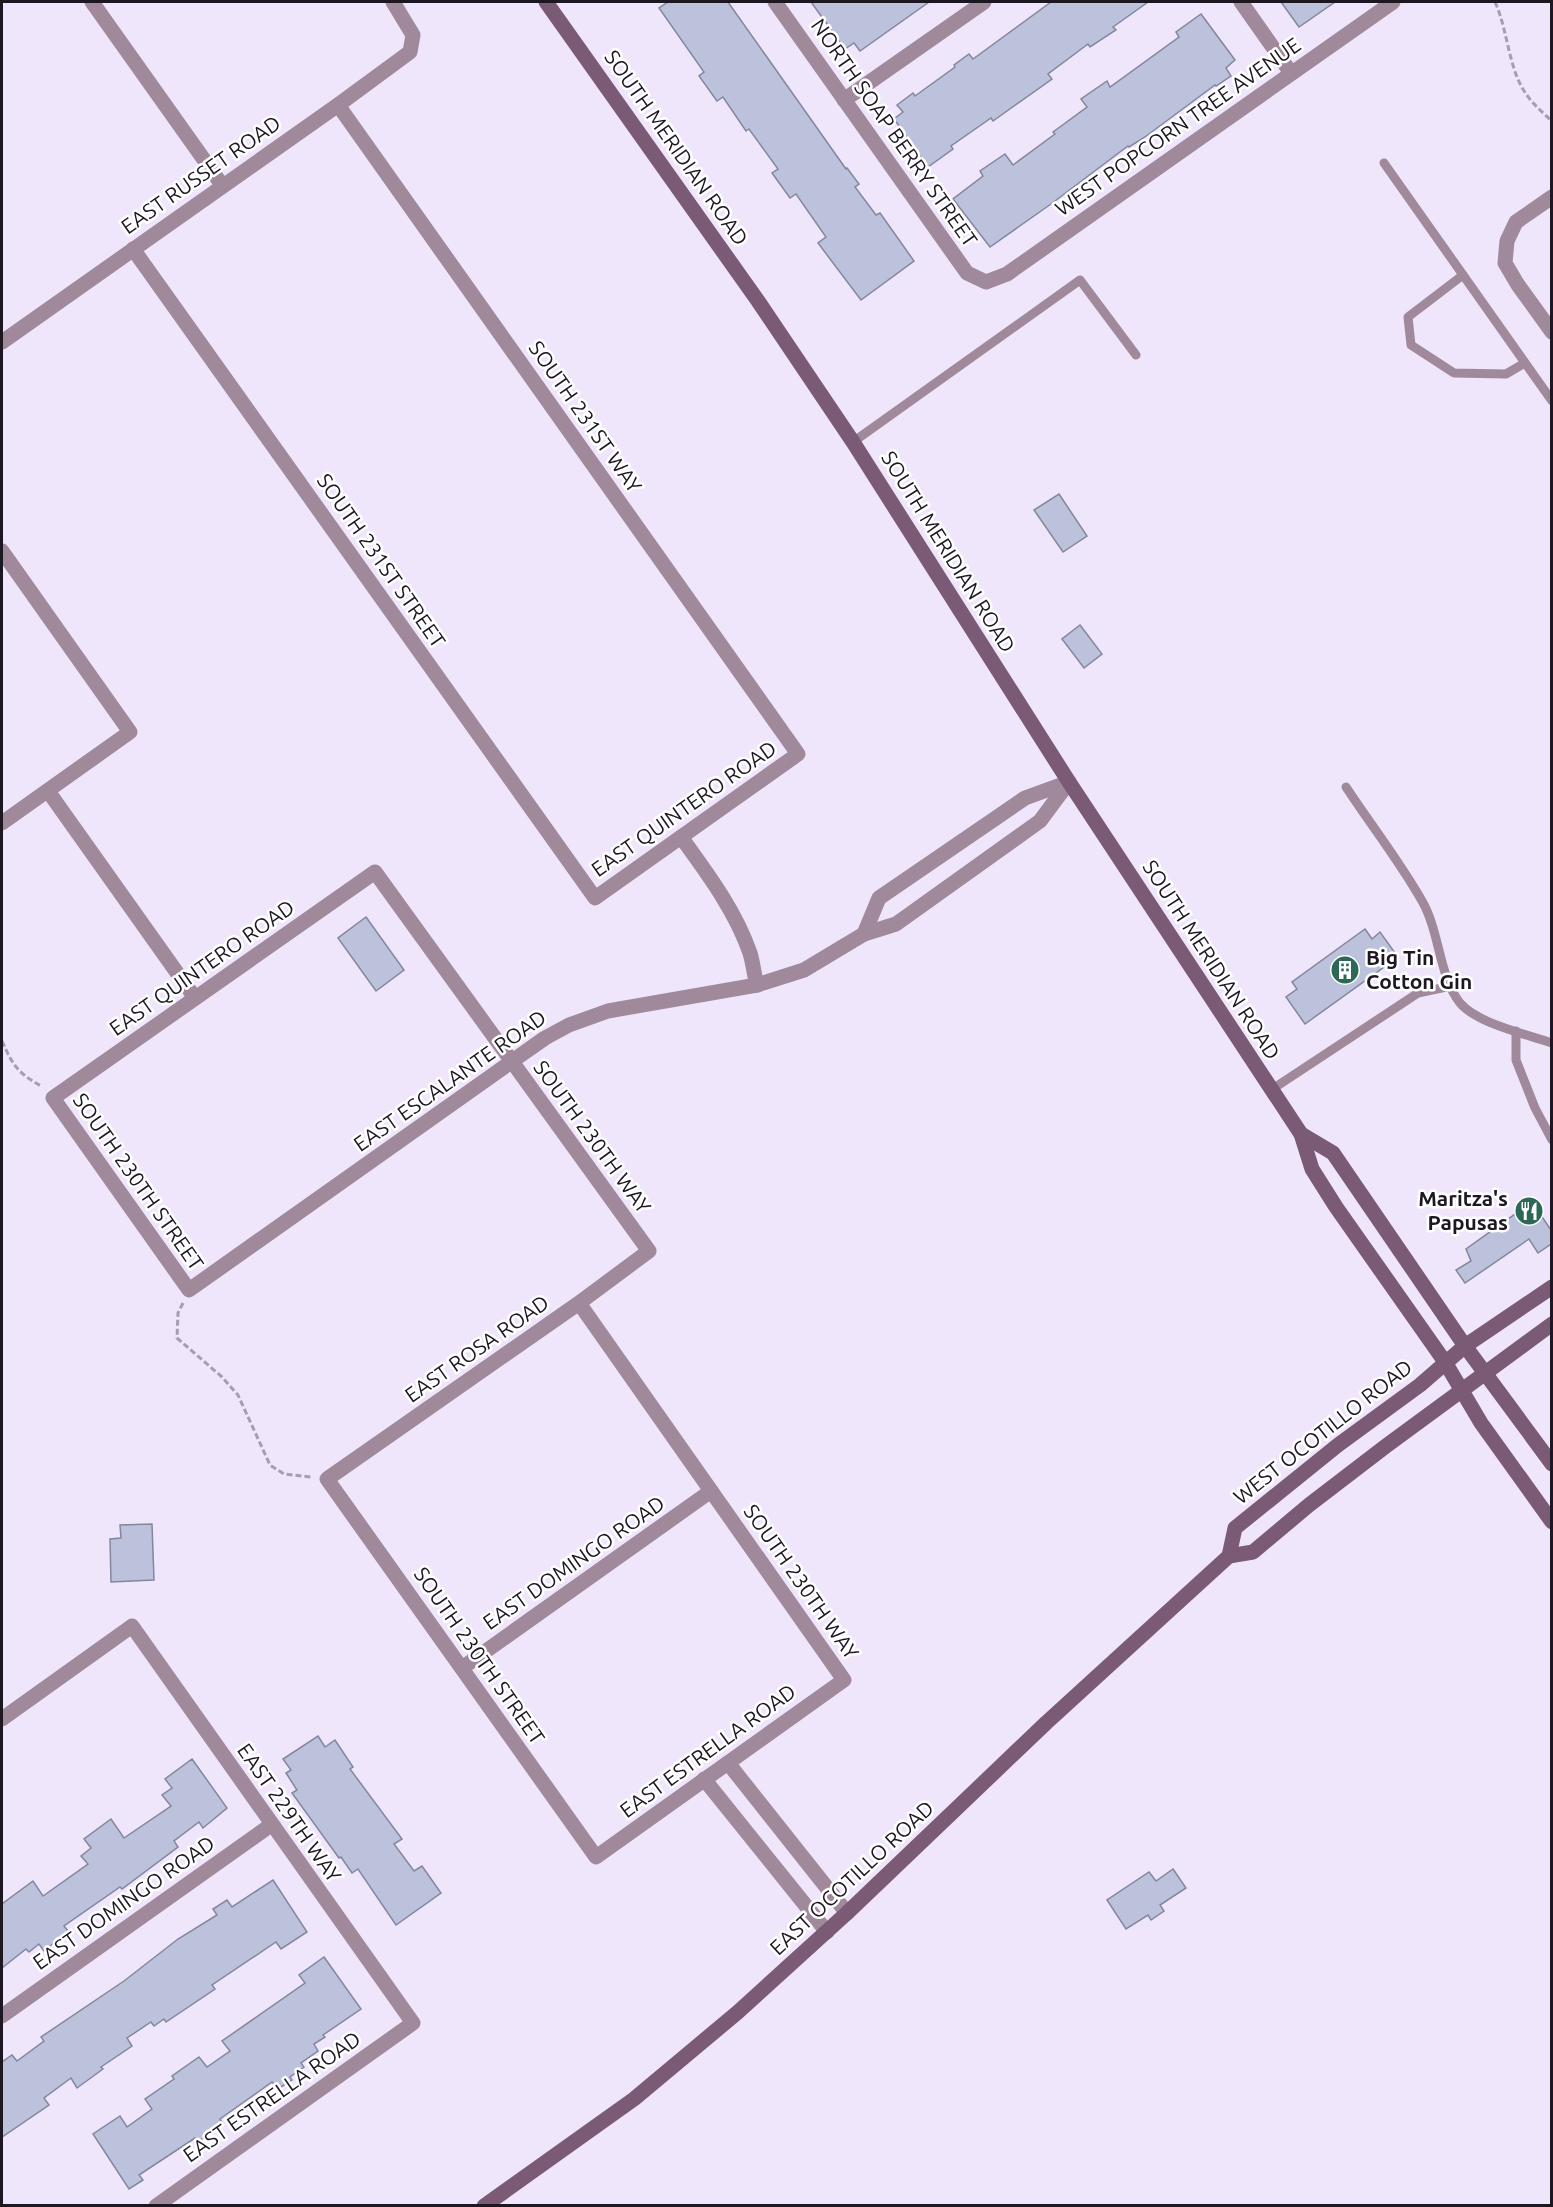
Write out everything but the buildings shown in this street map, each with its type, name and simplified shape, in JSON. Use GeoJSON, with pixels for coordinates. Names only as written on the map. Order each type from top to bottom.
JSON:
{"type":"FeatureCollection","features":[{"type":"Feature","properties":{"kind":"street"},"geometry":{"type":"LineString","coordinates":[[92,2],[222,185]]}},
{"type":"Feature","properties":{"kind":"street","name":"EAST RUSSET ROAD"},"geometry":{"type":"LineString","coordinates":[[2,342],[410,52],[413,35],[393,2]]}},
{"type":"Feature","properties":{"kind":"street","name":"SOUTH MERIDIAN ROAD"},"geometry":{"type":"LineString","coordinates":[[546,2],[758,301],[853,442],[1069,782],[1301,1134],[1312,1169],[1445,1362],[1460,1390],[1551,1522]]}},
{"type":"Feature","properties":{"kind":"street","name":"NORTH SOAP BERRY STREET"},"geometry":{"type":"LineString","coordinates":[[775,2],[967,273],[986,282]]}},
{"type":"Feature","properties":{"kind":"street"},"geometry":{"type":"LineString","coordinates":[[844,100],[984,2]]}},
{"type":"Feature","properties":{"kind":"street"},"geometry":{"type":"LineString","coordinates":[[1241,2],[1291,73]]}},
{"type":"Feature","properties":{"kind":"street","name":"WEST POPCORN TREE AVENUE"},"geometry":{"type":"LineString","coordinates":[[986,282],[1007,274],[1393,2]]}},
{"type":"Feature","properties":{"kind":"street","name":"SOUTH 231ST WAY"},"geometry":{"type":"LineString","coordinates":[[338,105],[798,754]]}},
{"type":"Feature","properties":{"kind":"street"},"geometry":{"type":"LineString","coordinates":[[1551,197],[1516,222],[1507,242],[1505,263],[1551,332]]}},
{"type":"Feature","properties":{"kind":"street","name":"SOUTH 231ST STREET"},"geometry":{"type":"LineString","coordinates":[[133,249],[595,898]]}},
{"type":"Feature","properties":{"kind":"street"},"geometry":{"type":"LineString","coordinates":[[2,551],[130,732],[2,823]]}},
{"type":"Feature","properties":{"kind":"street","name":"EAST QUINTERO ROAD"},"geometry":{"type":"LineString","coordinates":[[595,898],[798,754]]}},
{"type":"Feature","properties":{"kind":"street"},"geometry":{"type":"LineString","coordinates":[[864,934],[879,898],[1025,798],[1069,782]]}},
{"type":"Feature","properties":{"kind":"street","name":"EAST ESCALANTE ROAD"},"geometry":{"type":"LineString","coordinates":[[189,1290],[545,1038],[569,1025],[608,1011],[757,985],[804,970],[864,934],[896,924],[1040,821],[1069,782]]}},
{"type":"Feature","properties":{"kind":"street"},"geometry":{"type":"LineString","coordinates":[[48,791],[195,998]]}},
{"type":"Feature","properties":{"kind":"street"},"geometry":{"type":"LineString","coordinates":[[681,837],[714,883],[733,917],[750,953],[757,985]]}},
{"type":"Feature","properties":{"kind":"street","name":"EAST QUINTERO ROAD"},"geometry":{"type":"LineString","coordinates":[[53,1098],[375,872]]}},
{"type":"Feature","properties":{"kind":"street","name":"SOUTH 230TH WAY"},"geometry":{"type":"LineString","coordinates":[[375,872],[649,1251]]}},
{"type":"Feature","properties":{"kind":"street","name":"SOUTH 230TH STREET"},"geometry":{"type":"LineString","coordinates":[[53,1098],[189,1290]]}},
{"type":"Feature","properties":{"kind":"street","name":"SOUTH MERIDIAN ROAD"},"geometry":{"type":"LineString","coordinates":[[1301,1134],[1333,1153],[1465,1346],[1551,1464]]}},
{"type":"Feature","properties":{"kind":"street","name":"EAST ROSA ROAD"},"geometry":{"type":"LineString","coordinates":[[327,1479],[579,1303],[649,1251]]}},
{"type":"Feature","properties":{"kind":"street","name":"WEST OCOTILLO ROAD"},"geometry":{"type":"LineString","coordinates":[[1229,1556],[1235,1528],[1338,1445],[1420,1385],[1465,1346],[1551,1287]]}},
{"type":"Feature","properties":{"kind":"street","name":"SOUTH 230TH WAY"},"geometry":{"type":"LineString","coordinates":[[579,1303],[844,1680]]}},
{"type":"Feature","properties":{"kind":"street"},"geometry":{"type":"LineString","coordinates":[[1229,1556],[1253,1552],[1309,1505],[1551,1324]]}},
{"type":"Feature","properties":{"kind":"street","name":"SOUTH 230TH STREET"},"geometry":{"type":"LineString","coordinates":[[327,1479],[596,1857]]}},
{"type":"Feature","properties":{"kind":"street","name":"EAST DOMINGO ROAD"},"geometry":{"type":"LineString","coordinates":[[462,1668],[711,1491]]}},
{"type":"Feature","properties":{"kind":"street","name":"EAST OCOTILLO ROAD"},"geometry":{"type":"LineString","coordinates":[[484,2205],[634,2099],[738,2012],[827,1932],[1046,1723],[1229,1556]]}},
{"type":"Feature","properties":{"kind":"street","name":"EAST 229TH WAY"},"geometry":{"type":"LineString","coordinates":[[2,1719],[132,1626],[413,2023]]}},
{"type":"Feature","properties":{"kind":"street","name":"EAST ESTRELLA ROAD"},"geometry":{"type":"LineString","coordinates":[[596,1857],[844,1680]]}},
{"type":"Feature","properties":{"kind":"street"},"geometry":{"type":"LineString","coordinates":[[728,1762],[847,1913]]}},
{"type":"Feature","properties":{"kind":"street"},"geometry":{"type":"LineString","coordinates":[[704,1779],[827,1932]]}},
{"type":"Feature","properties":{"kind":"street","name":"EAST DOMINGO ROAD"},"geometry":{"type":"LineString","coordinates":[[2,2016],[272,1825]]}},
{"type":"Feature","properties":{"kind":"street","name":"EAST ESTRELLA ROAD"},"geometry":{"type":"LineString","coordinates":[[156,2205],[413,2023]]}},
{"type":"Feature","properties":{"kind":"lane"},"geometry":{"type":"LineString","coordinates":[[1384,163],[1551,401]]}},
{"type":"Feature","properties":{"kind":"lane"},"geometry":{"type":"LineString","coordinates":[[1463,275],[1408,316],[1411,345],[1454,373],[1506,374],[1525,363]]}},
{"type":"Feature","properties":{"kind":"lane"},"geometry":{"type":"LineString","coordinates":[[853,442],[1080,280],[1136,355]]}},
{"type":"Feature","properties":{"kind":"lane"},"geometry":{"type":"LineString","coordinates":[[1346,787],[1422,901],[1431,919],[1446,976],[1461,1003],[1480,1018],[1551,1043]]}},
{"type":"Feature","properties":{"kind":"lane"},"geometry":{"type":"LineString","coordinates":[[1271,1090],[1418,993],[1451,986]]}},
{"type":"Feature","properties":{"kind":"lane"},"geometry":{"type":"LineString","coordinates":[[1516,1031],[1515,1060],[1551,1140]]}},
{"type":"Feature","properties":{"kind":"path"},"geometry":{"type":"LineString","coordinates":[[1495,2],[1503,20],[1511,56],[1525,92],[1551,121]]}},
{"type":"Feature","properties":{"kind":"path"},"geometry":{"type":"LineString","coordinates":[[2,1041],[12,1064],[21,1074],[42,1087],[53,1098]]}},
{"type":"Feature","properties":{"kind":"path"},"geometry":{"type":"LineString","coordinates":[[189,1290],[178,1313],[177,1338],[222,1377],[238,1395],[270,1465],[284,1474],[327,1479]]}},
{"type":"Feature","properties":{"kind":"place","name":"Big Tin Cotton Gin"},"geometry":{"type":"Point","coordinates":[1345,970]}},
{"type":"Feature","properties":{"kind":"place","name":"Maritza's Papusas"},"geometry":{"type":"Point","coordinates":[1529,1211]}}]}
